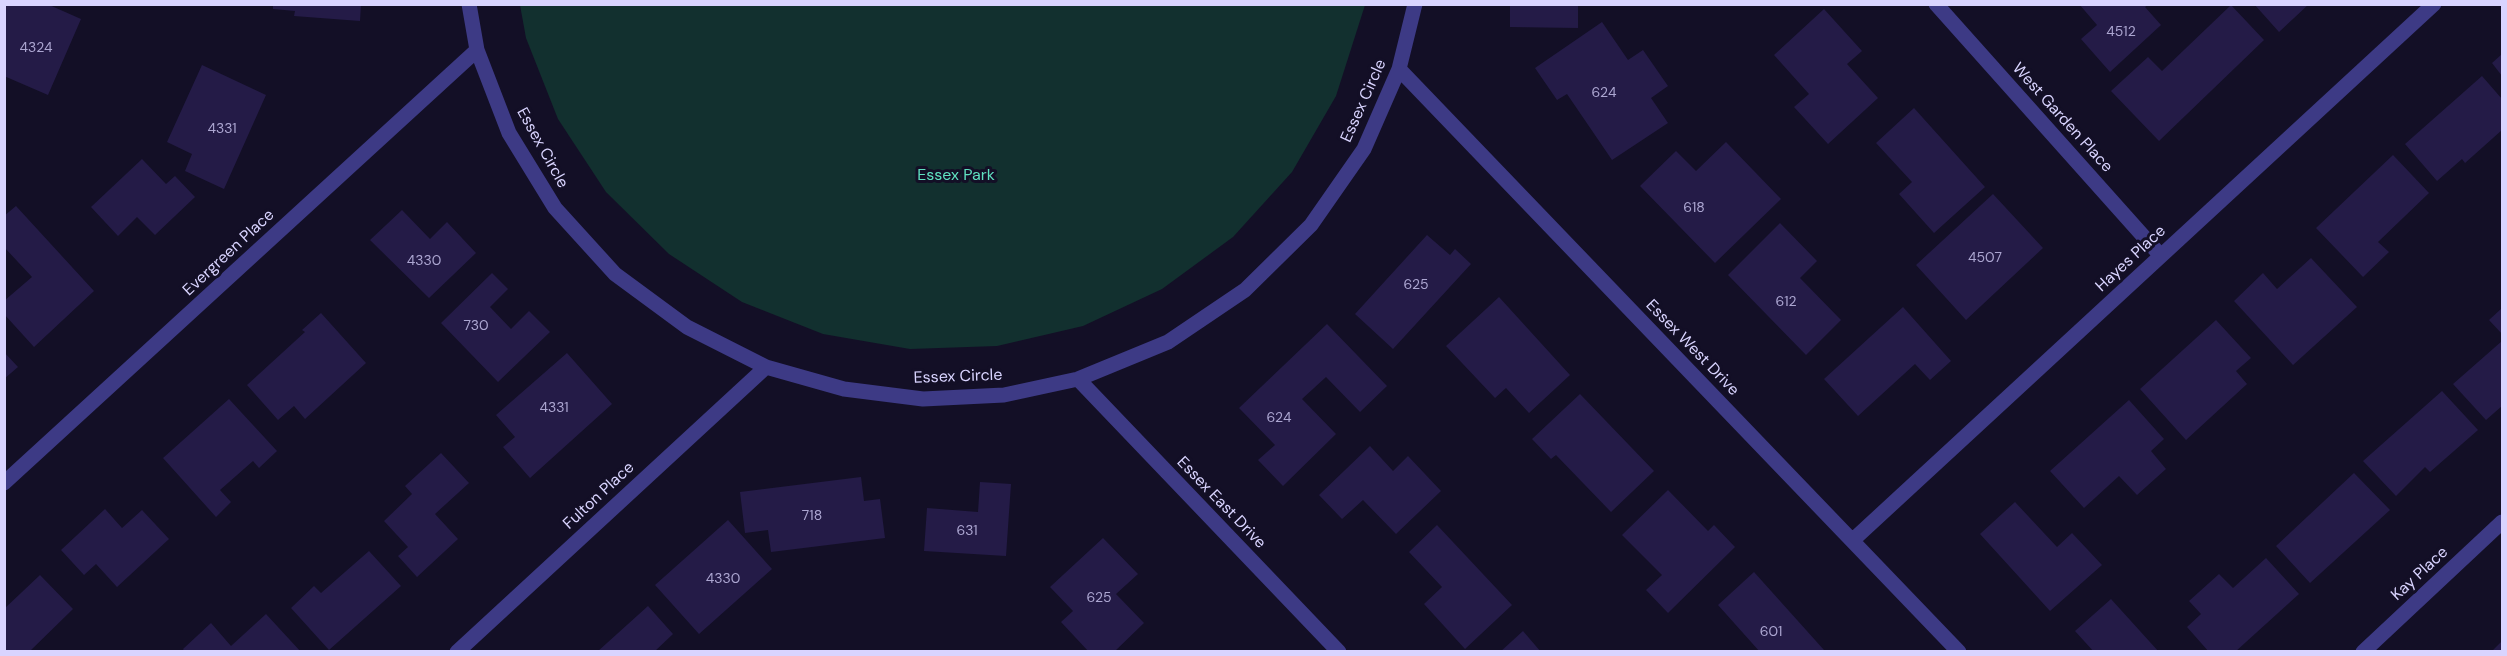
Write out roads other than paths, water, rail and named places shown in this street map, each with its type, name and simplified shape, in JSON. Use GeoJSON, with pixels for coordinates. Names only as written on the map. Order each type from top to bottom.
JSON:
{"type":"FeatureCollection","features":[{"type":"Feature","properties":{"kind":"street","name":"Essex Circle"},"geometry":{"type":"LineString","coordinates":[[469,4],[477,50],[509,133],[555,208],[615,274],[687,327],[766,367],[844,389],[923,399],[1004,395],[1078,379],[1168,342],[1245,290],[1311,225],[1364,149],[1400,69],[1415,4]]}},
{"type":"Feature","properties":{"kind":"street","name":"West Garden Place"},"geometry":{"type":"LineString","coordinates":[[1936,4],[2162,256]]}},
{"type":"Feature","properties":{"kind":"street","name":"Hayes Place"},"geometry":{"type":"LineString","coordinates":[[1853,540],[2434,4]]}},
{"type":"Feature","properties":{"kind":"street","name":"Evergreen Place"},"geometry":{"type":"LineString","coordinates":[[4,483],[477,50]]}},
{"type":"Feature","properties":{"kind":"street","name":"Essex West Drive"},"geometry":{"type":"LineString","coordinates":[[1400,69],[1959,651]]}},
{"type":"Feature","properties":{"kind":"street","name":"Fulton Place"},"geometry":{"type":"LineString","coordinates":[[457,651],[766,367]]}},
{"type":"Feature","properties":{"kind":"street","name":"Essex East Drive"},"geometry":{"type":"LineString","coordinates":[[1078,379],[1339,651]]}},
{"type":"Feature","properties":{"kind":"street","name":"Kay Place"},"geometry":{"type":"LineString","coordinates":[[2363,651],[2502,522]]}},
{"type":"Feature","properties":{"kind":"park label","name":"Essex Park"},"geometry":{"type":"Point","coordinates":[956,176]}}]}
